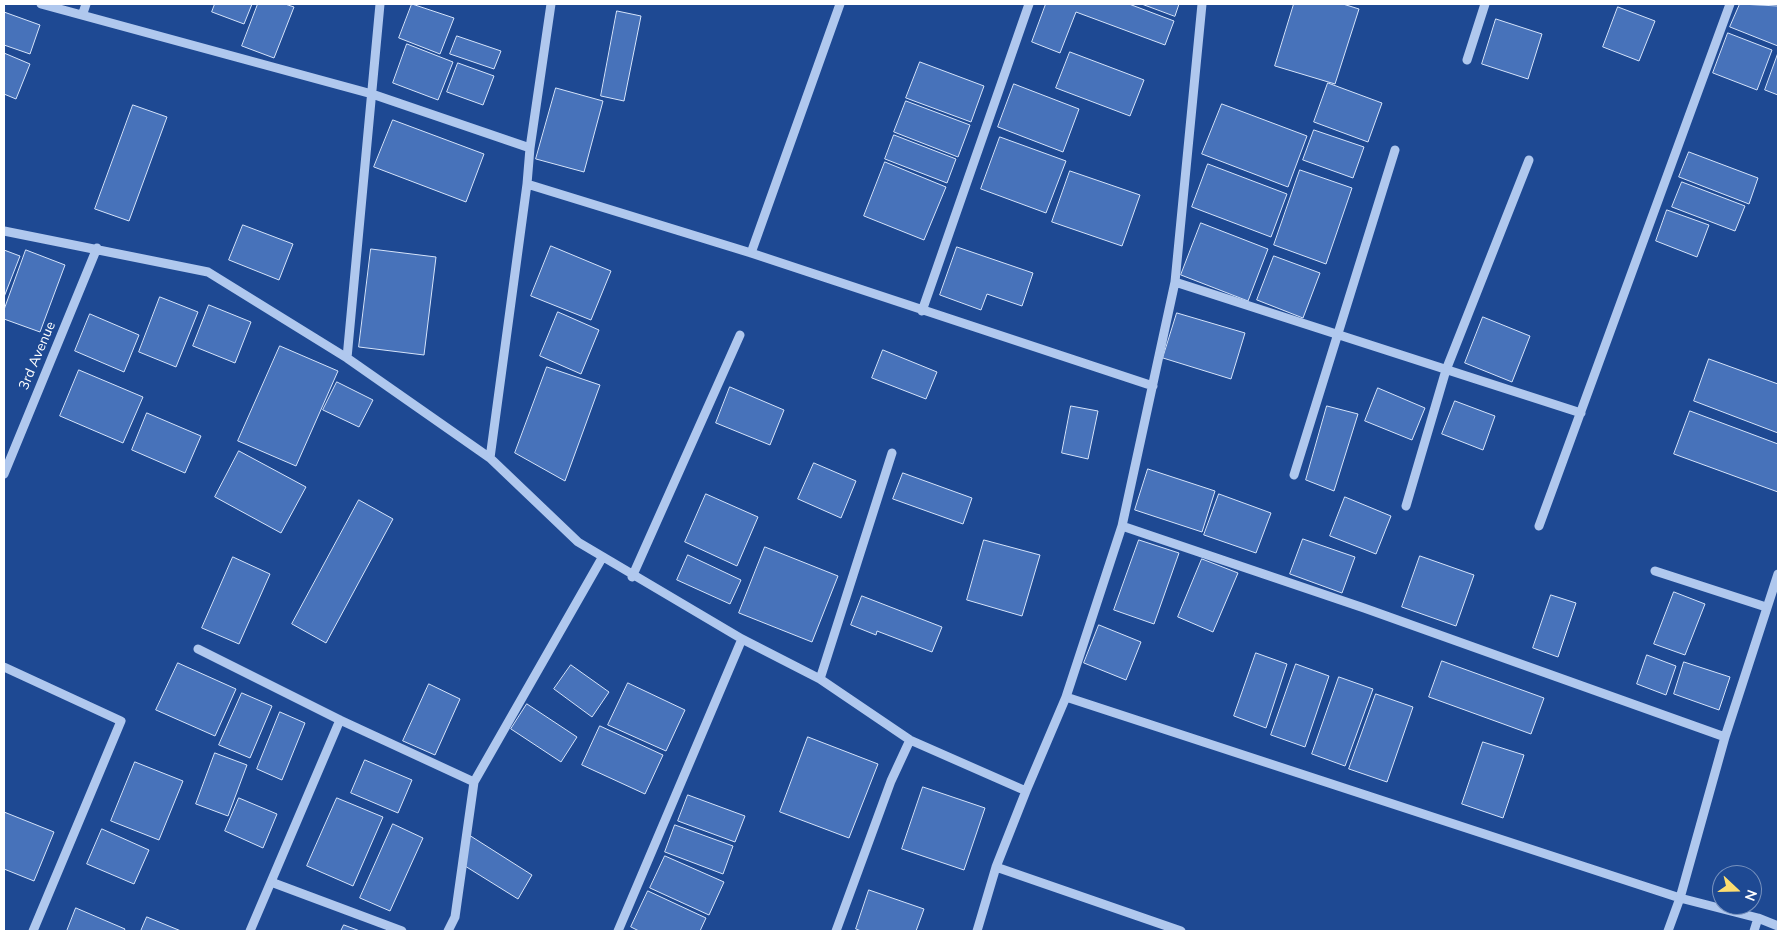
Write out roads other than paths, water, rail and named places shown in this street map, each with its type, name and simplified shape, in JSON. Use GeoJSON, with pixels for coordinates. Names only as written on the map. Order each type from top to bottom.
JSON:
{"type":"FeatureCollection","features":[{"type":"Feature","properties":{"kind":"street"},"geometry":{"type":"LineString","coordinates":[[41,4],[372,94],[530,148]]}},
{"type":"Feature","properties":{"kind":"street"},"geometry":{"type":"LineString","coordinates":[[83,14],[86,4]]}},
{"type":"Feature","properties":{"kind":"street"},"geometry":{"type":"LineString","coordinates":[[347,358],[380,4]]}},
{"type":"Feature","properties":{"kind":"street"},"geometry":{"type":"LineString","coordinates":[[490,458],[527,184],[530,148],[551,4]]}},
{"type":"Feature","properties":{"kind":"street"},"geometry":{"type":"LineString","coordinates":[[751,253],[840,4]]}},
{"type":"Feature","properties":{"kind":"street"},"geometry":{"type":"LineString","coordinates":[[922,310],[1029,4]]}},
{"type":"Feature","properties":{"kind":"street"},"geometry":{"type":"LineString","coordinates":[[977,931],[996,867],[1066,697],[1122,526],[1175,282],[1202,4]]}},
{"type":"Feature","properties":{"kind":"street"},"geometry":{"type":"LineString","coordinates":[[1467,60],[1484,4]]}},
{"type":"Feature","properties":{"kind":"street"},"geometry":{"type":"LineString","coordinates":[[1539,526],[1730,4]]}},
{"type":"Feature","properties":{"kind":"street"},"geometry":{"type":"LineString","coordinates":[[1294,475],[1395,150]]}},
{"type":"Feature","properties":{"kind":"street"},"geometry":{"type":"LineString","coordinates":[[1406,506],[1446,370],[1529,160]]}},
{"type":"Feature","properties":{"kind":"street"},"geometry":{"type":"LineString","coordinates":[[527,184],[751,253],[1153,386]]}},
{"type":"Feature","properties":{"kind":"street"},"geometry":{"type":"LineString","coordinates":[[4,231],[97,248],[208,272],[347,358],[490,458],[578,542],[602,558],[742,639],[820,679],[910,740],[1026,791]]}},
{"type":"Feature","properties":{"kind":"street","name":"3rd Avenue"},"geometry":{"type":"LineString","coordinates":[[4,474],[97,248]]}},
{"type":"Feature","properties":{"kind":"street"},"geometry":{"type":"LineString","coordinates":[[1175,282],[1581,413]]}},
{"type":"Feature","properties":{"kind":"street"},"geometry":{"type":"LineString","coordinates":[[632,576],[740,335]]}},
{"type":"Feature","properties":{"kind":"street"},"geometry":{"type":"LineString","coordinates":[[820,679],[892,453]]}},
{"type":"Feature","properties":{"kind":"street"},"geometry":{"type":"LineString","coordinates":[[1122,526],[1355,605],[1725,737]]}},
{"type":"Feature","properties":{"kind":"street"},"geometry":{"type":"LineString","coordinates":[[448,931],[455,917],[474,782],[602,558]]}},
{"type":"Feature","properties":{"kind":"street"},"geometry":{"type":"LineString","coordinates":[[1655,572],[1766,607]]}},
{"type":"Feature","properties":{"kind":"street"},"geometry":{"type":"LineString","coordinates":[[1668,931],[1680,898],[1725,737],[1778,574]]}},
{"type":"Feature","properties":{"kind":"street"},"geometry":{"type":"LineString","coordinates":[[618,931],[742,639]]}},
{"type":"Feature","properties":{"kind":"street"},"geometry":{"type":"LineString","coordinates":[[198,650],[340,720],[474,782]]}},
{"type":"Feature","properties":{"kind":"street"},"geometry":{"type":"LineString","coordinates":[[4,667],[121,720],[33,931]]}},
{"type":"Feature","properties":{"kind":"street"},"geometry":{"type":"LineString","coordinates":[[1066,697],[1680,898],[1758,918],[1778,926]]}},
{"type":"Feature","properties":{"kind":"street"},"geometry":{"type":"LineString","coordinates":[[250,931],[340,720]]}},
{"type":"Feature","properties":{"kind":"street"},"geometry":{"type":"LineString","coordinates":[[836,931],[891,781],[910,740]]}},
{"type":"Feature","properties":{"kind":"street"},"geometry":{"type":"LineString","coordinates":[[996,867],[1178,931]]}},
{"type":"Feature","properties":{"kind":"street"},"geometry":{"type":"LineString","coordinates":[[271,882],[402,931]]}},
{"type":"Feature","properties":{"kind":"street"},"geometry":{"type":"LineString","coordinates":[[1754,931],[1758,918]]}}]}
